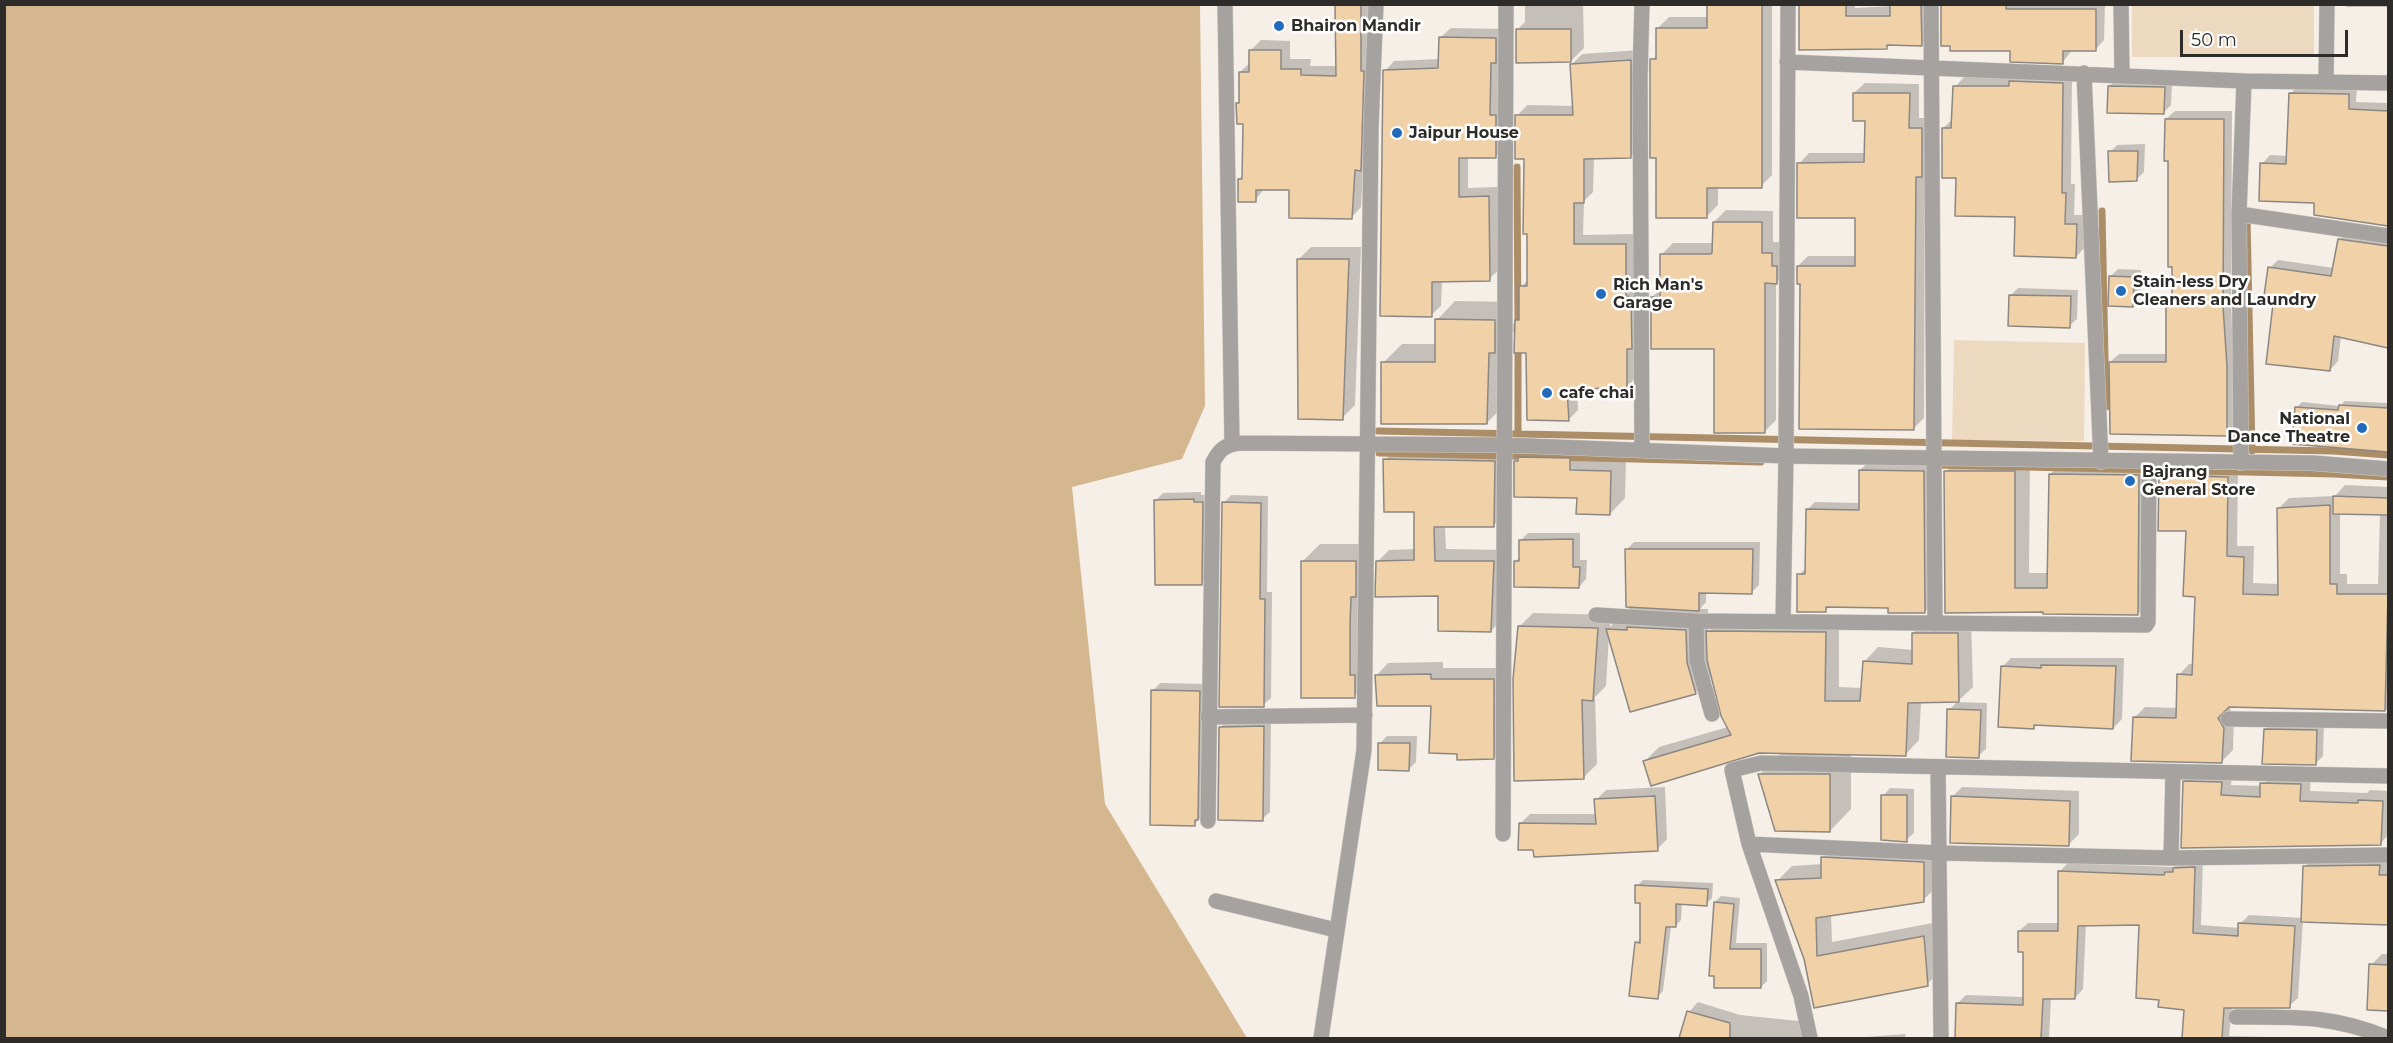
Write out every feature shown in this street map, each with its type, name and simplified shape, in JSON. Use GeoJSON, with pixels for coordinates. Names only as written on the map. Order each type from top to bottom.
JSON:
{"type":"FeatureCollection","features":[{"type":"Feature","properties":{"kind":"street"},"geometry":{"type":"LineString","coordinates":[[1225,4],[1232,444]]}},
{"type":"Feature","properties":{"kind":"street"},"geometry":{"type":"LineString","coordinates":[[1321,1038],[1364,750],[1365,445],[1371,105],[1376,4]]}},
{"type":"Feature","properties":{"kind":"street"},"geometry":{"type":"LineString","coordinates":[[1503,834],[1506,4]]}},
{"type":"Feature","properties":{"kind":"street"},"geometry":{"type":"LineString","coordinates":[[1642,4],[1642,450]]}},
{"type":"Feature","properties":{"kind":"street"},"geometry":{"type":"LineString","coordinates":[[1783,622],[1788,4]]}},
{"type":"Feature","properties":{"kind":"street"},"geometry":{"type":"LineString","coordinates":[[1931,4],[1935,624]]}},
{"type":"Feature","properties":{"kind":"street"},"geometry":{"type":"LineString","coordinates":[[2121,4],[2122,75]]}},
{"type":"Feature","properties":{"kind":"street"},"geometry":{"type":"LineString","coordinates":[[2326,81],[2327,4]]}},
{"type":"Feature","properties":{"kind":"street"},"geometry":{"type":"LineString","coordinates":[[1787,62],[2244,81],[2388,83]]}},
{"type":"Feature","properties":{"kind":"street"},"geometry":{"type":"LineString","coordinates":[[2084,73],[2101,462]]}},
{"type":"Feature","properties":{"kind":"street"},"geometry":{"type":"LineString","coordinates":[[2241,463],[2239,214],[2244,81]]}},
{"type":"Feature","properties":{"kind":"street"},"geometry":{"type":"LineString","coordinates":[[2239,214],[2388,236]]}},
{"type":"Feature","properties":{"kind":"street"},"geometry":{"type":"LineString","coordinates":[[1208,821],[1214,462],[1220,449],[1232,444],[1505,444],[1786,456],[2101,462],[2313,463],[2388,469]]}},
{"type":"Feature","properties":{"kind":"street"},"geometry":{"type":"LineString","coordinates":[[1596,615],[1696,621],[2146,625],[2148,622],[2149,461]]}},
{"type":"Feature","properties":{"kind":"street"},"geometry":{"type":"LineString","coordinates":[[1696,621],[1697,662],[1712,714]]}},
{"type":"Feature","properties":{"kind":"street"},"geometry":{"type":"LineString","coordinates":[[1208,717],[1365,715]]}},
{"type":"Feature","properties":{"kind":"street"},"geometry":{"type":"LineString","coordinates":[[2228,719],[2388,721]]}},
{"type":"Feature","properties":{"kind":"street"},"geometry":{"type":"LineString","coordinates":[[1809,1038],[1801,996],[1749,844],[1732,770],[1761,763],[2388,776]]}},
{"type":"Feature","properties":{"kind":"street"},"geometry":{"type":"LineString","coordinates":[[1938,768],[1941,1038]]}},
{"type":"Feature","properties":{"kind":"street"},"geometry":{"type":"LineString","coordinates":[[2171,858],[2173,772]]}},
{"type":"Feature","properties":{"kind":"street"},"geometry":{"type":"LineString","coordinates":[[1749,844],[1940,854],[2171,858],[2388,855]]}},
{"type":"Feature","properties":{"kind":"street"},"geometry":{"type":"LineString","coordinates":[[1216,901],[1336,930]]}},
{"type":"Feature","properties":{"kind":"street"},"geometry":{"type":"LineString","coordinates":[[2236,1017],[2315,1017],[2345,1022],[2388,1038]]}},
{"type":"Feature","properties":{"kind":"shaded area"},"geometry":{"type":"Polygon","coordinates":[[[5,4],[1200,5],[1205,406],[1182,459],[1072,487],[1105,804],[1247,1038],[5,1038],[5,4]]]}},
{"type":"Feature","properties":{"kind":"shaded area"},"geometry":{"type":"Polygon","coordinates":[[[2132,5],[2314,5],[2314,57],[2132,57],[2132,5]]]}},
{"type":"Feature","properties":{"kind":"shaded area"},"geometry":{"type":"Polygon","coordinates":[[[1954,340],[2085,343],[2084,441],[1952,440],[1954,340]]]}},
{"type":"Feature","properties":{"kind":"building"},"geometry":{"type":"Polygon","coordinates":[[[1335,4],[1361,4],[1361,71],[1364,71],[1361,171],[1355,170],[1352,219],[1289,218],[1289,190],[1256,190],[1256,202],[1238,202],[1238,179],[1242,179],[1243,124],[1237,124],[1236,103],[1239,103],[1239,72],[1249,72],[1249,50],[1281,50],[1281,69],[1301,69],[1301,75],[1336,76],[1335,4]]]}},
{"type":"Feature","properties":{"kind":"building"},"geometry":{"type":"Polygon","coordinates":[[[1707,4],[1762,4],[1762,188],[1707,188],[1707,218],[1656,218],[1656,158],[1650,158],[1650,59],[1656,59],[1656,28],[1707,28],[1707,4]]]}},
{"type":"Feature","properties":{"kind":"building"},"geometry":{"type":"Polygon","coordinates":[[[1799,4],[1846,5],[1846,16],[1890,16],[1890,4],[1921,4],[1922,46],[1887,45],[1887,49],[1799,50],[1799,4]]]}},
{"type":"Feature","properties":{"kind":"building"},"geometry":{"type":"Polygon","coordinates":[[[1941,4],[2006,5],[2006,9],[2096,9],[2096,51],[2063,51],[2063,64],[2010,62],[2010,51],[1950,51],[1950,46],[1941,46],[1941,4]]]}},
{"type":"Feature","properties":{"kind":"building"},"geometry":{"type":"Polygon","coordinates":[[[1516,29],[1571,29],[1571,62],[1516,63],[1516,29]]]}},
{"type":"Feature","properties":{"kind":"building"},"geometry":{"type":"Polygon","coordinates":[[[1439,37],[1496,38],[1496,63],[1491,63],[1490,115],[1496,115],[1496,158],[1459,158],[1459,197],[1489,196],[1490,281],[1432,282],[1432,317],[1380,316],[1383,70],[1438,68],[1439,37]]]}},
{"type":"Feature","properties":{"kind":"building"},"geometry":{"type":"Polygon","coordinates":[[[1631,60],[1631,158],[1584,159],[1584,203],[1574,203],[1574,244],[1626,244],[1626,296],[1631,297],[1632,349],[1627,349],[1627,388],[1567,389],[1569,421],[1527,420],[1526,353],[1514,353],[1515,320],[1519,320],[1519,286],[1527,286],[1527,234],[1523,234],[1524,159],[1515,159],[1515,115],[1573,115],[1570,64],[1631,60]]]}},
{"type":"Feature","properties":{"kind":"building"},"geometry":{"type":"Polygon","coordinates":[[[2009,81],[2063,83],[2062,193],[2066,193],[2065,224],[2077,224],[2076,258],[2014,256],[2015,217],[1955,216],[1956,178],[1942,178],[1942,128],[1951,128],[1953,86],[2009,86],[2009,81]]]}},
{"type":"Feature","properties":{"kind":"building"},"geometry":{"type":"Polygon","coordinates":[[[2108,86],[2165,87],[2164,114],[2107,113],[2108,86]]]}},
{"type":"Feature","properties":{"kind":"building"},"geometry":{"type":"Polygon","coordinates":[[[1853,93],[1910,93],[1909,128],[1922,128],[1922,177],[1916,177],[1914,430],[1799,429],[1800,284],[1797,284],[1797,266],[1855,266],[1855,218],[1797,218],[1797,163],[1864,162],[1865,121],[1853,121],[1853,93]]]}},
{"type":"Feature","properties":{"kind":"building"},"geometry":{"type":"Polygon","coordinates":[[[2289,93],[2349,94],[2349,109],[2388,111],[2388,226],[2314,215],[2314,203],[2259,201],[2260,163],[2286,164],[2289,93]]]}},
{"type":"Feature","properties":{"kind":"building"},"geometry":{"type":"Polygon","coordinates":[[[2165,119],[2224,119],[2223,306],[2227,366],[2227,436],[2110,434],[2109,362],[2166,362],[2166,307],[2172,306],[2172,267],[2168,267],[2168,161],[2164,161],[2165,119]]]}},
{"type":"Feature","properties":{"kind":"building"},"geometry":{"type":"Polygon","coordinates":[[[2108,151],[2138,151],[2137,181],[2109,182],[2108,151]]]}},
{"type":"Feature","properties":{"kind":"building"},"geometry":{"type":"Polygon","coordinates":[[[1713,222],[1762,222],[1762,253],[1772,253],[1772,266],[1777,266],[1777,284],[1765,283],[1765,433],[1714,433],[1714,349],[1651,349],[1651,297],[1660,297],[1660,254],[1712,253],[1713,222]]]}},
{"type":"Feature","properties":{"kind":"building"},"geometry":{"type":"Polygon","coordinates":[[[2338,239],[2388,246],[2388,348],[2334,336],[2330,371],[2266,364],[2273,304],[2263,303],[2268,267],[2331,276],[2338,239]]]}},
{"type":"Feature","properties":{"kind":"building"},"geometry":{"type":"Polygon","coordinates":[[[1297,259],[1349,259],[1343,420],[1298,419],[1297,259]]]}},
{"type":"Feature","properties":{"kind":"building","name":"Stain-less Dry Cleaners and Laundry"},"geometry":{"type":"Polygon","coordinates":[[[2109,276],[2134,277],[2133,307],[2108,306],[2109,276]]]}},
{"type":"Feature","properties":{"kind":"building"},"geometry":{"type":"Polygon","coordinates":[[[2009,295],[2071,296],[2070,328],[2008,326],[2009,295]]]}},
{"type":"Feature","properties":{"kind":"building"},"geometry":{"type":"Polygon","coordinates":[[[1435,319],[1495,320],[1495,353],[1489,353],[1487,424],[1381,424],[1381,362],[1435,362],[1435,319]]]}},
{"type":"Feature","properties":{"kind":"building"},"geometry":{"type":"Polygon","coordinates":[[[2339,405],[2388,408],[2388,452],[2292,444],[2295,407],[2338,410],[2339,405]]]}},
{"type":"Feature","properties":{"kind":"building"},"geometry":{"type":"Polygon","coordinates":[[[1518,457],[1570,458],[1570,470],[1611,471],[1610,515],[1576,514],[1577,498],[1514,497],[1514,461],[1518,461],[1518,457]]]}},
{"type":"Feature","properties":{"kind":"building"},"geometry":{"type":"Polygon","coordinates":[[[1383,459],[1495,461],[1494,527],[1434,527],[1435,561],[1494,561],[1491,632],[1438,631],[1438,596],[1375,597],[1376,561],[1414,560],[1414,512],[1384,512],[1383,459]]]}},
{"type":"Feature","properties":{"kind":"building"},"geometry":{"type":"Polygon","coordinates":[[[1859,470],[1924,471],[1925,613],[1888,613],[1888,608],[1826,607],[1826,612],[1797,612],[1797,574],[1805,574],[1806,509],[1859,510],[1859,470]]]}},
{"type":"Feature","properties":{"kind":"building"},"geometry":{"type":"Polygon","coordinates":[[[1944,471],[2015,471],[2015,588],[2047,588],[2049,474],[2139,475],[2138,615],[2043,614],[2043,612],[1945,613],[1944,471]]]}},
{"type":"Feature","properties":{"kind":"building"},"geometry":{"type":"Polygon","coordinates":[[[2159,475],[2228,477],[2227,556],[2244,557],[2243,594],[2278,595],[2277,508],[2330,505],[2330,584],[2337,584],[2337,594],[2388,594],[2385,711],[2229,707],[2218,718],[2224,728],[2222,763],[2131,761],[2133,717],[2176,718],[2177,674],[2192,675],[2195,597],[2183,596],[2186,531],[2158,531],[2159,475]]]}},
{"type":"Feature","properties":{"kind":"building"},"geometry":{"type":"Polygon","coordinates":[[[2333,496],[2388,498],[2388,515],[2333,514],[2333,496]]]}},
{"type":"Feature","properties":{"kind":"building"},"geometry":{"type":"Polygon","coordinates":[[[1194,499],[1194,502],[1203,502],[1202,585],[1155,585],[1154,500],[1194,499]]]}},
{"type":"Feature","properties":{"kind":"building"},"geometry":{"type":"Polygon","coordinates":[[[1222,502],[1261,503],[1260,599],[1265,599],[1264,707],[1219,707],[1222,502]]]}},
{"type":"Feature","properties":{"kind":"building"},"geometry":{"type":"Polygon","coordinates":[[[1573,539],[1573,567],[1580,567],[1579,588],[1514,587],[1514,561],[1519,561],[1519,540],[1573,539]]]}},
{"type":"Feature","properties":{"kind":"building"},"geometry":{"type":"Polygon","coordinates":[[[1625,549],[1753,549],[1752,594],[1699,593],[1699,611],[1626,607],[1625,549]]]}},
{"type":"Feature","properties":{"kind":"building"},"geometry":{"type":"Polygon","coordinates":[[[1301,561],[1356,561],[1356,597],[1351,597],[1350,626],[1350,675],[1355,675],[1355,698],[1301,698],[1301,561]]]}},
{"type":"Feature","properties":{"kind":"building"},"geometry":{"type":"Polygon","coordinates":[[[1518,626],[1598,628],[1593,701],[1582,700],[1584,779],[1514,781],[1513,679],[1518,626]]]}},
{"type":"Feature","properties":{"kind":"building"},"geometry":{"type":"Polygon","coordinates":[[[1627,627],[1686,630],[1687,662],[1696,694],[1630,712],[1606,629],[1627,630],[1627,627]]]}},
{"type":"Feature","properties":{"kind":"building"},"geometry":{"type":"Polygon","coordinates":[[[1706,631],[1826,632],[1825,701],[1860,701],[1863,661],[1912,664],[1912,633],[1958,633],[1959,702],[1908,703],[1906,756],[1759,753],[1651,786],[1643,761],[1731,735],[1721,716],[1707,660],[1706,631]]]}},
{"type":"Feature","properties":{"kind":"building"},"geometry":{"type":"Polygon","coordinates":[[[2041,665],[2116,666],[2113,729],[2034,725],[2034,729],[1998,727],[2001,666],[2041,668],[2041,665]]]}},
{"type":"Feature","properties":{"kind":"building"},"geometry":{"type":"Polygon","coordinates":[[[1431,674],[1431,679],[1494,679],[1494,759],[1457,760],[1457,754],[1429,753],[1431,706],[1377,706],[1375,675],[1431,674]]]}},
{"type":"Feature","properties":{"kind":"building"},"geometry":{"type":"Polygon","coordinates":[[[1151,690],[1200,691],[1198,820],[1195,820],[1195,826],[1150,825],[1151,690]]]}},
{"type":"Feature","properties":{"kind":"building"},"geometry":{"type":"Polygon","coordinates":[[[1947,709],[1981,710],[1979,758],[1946,757],[1947,709]]]}},
{"type":"Feature","properties":{"kind":"building"},"geometry":{"type":"Polygon","coordinates":[[[1264,726],[1263,821],[1218,820],[1219,727],[1264,726]]]}},
{"type":"Feature","properties":{"kind":"building"},"geometry":{"type":"Polygon","coordinates":[[[2264,729],[2317,730],[2316,765],[2262,764],[2264,729]]]}},
{"type":"Feature","properties":{"kind":"building"},"geometry":{"type":"Polygon","coordinates":[[[1378,743],[1410,743],[1409,771],[1378,770],[1378,743]]]}},
{"type":"Feature","properties":{"kind":"building"},"geometry":{"type":"Polygon","coordinates":[[[1758,774],[1830,774],[1830,832],[1775,831],[1758,774]]]}},
{"type":"Feature","properties":{"kind":"building"},"geometry":{"type":"Polygon","coordinates":[[[2183,781],[2222,782],[2221,795],[2260,797],[2260,783],[2301,784],[2300,801],[2358,803],[2358,800],[2383,801],[2381,845],[2181,848],[2183,781]]]}},
{"type":"Feature","properties":{"kind":"building"},"geometry":{"type":"Polygon","coordinates":[[[1881,795],[1907,795],[1907,842],[1881,840],[1881,795]]]}},
{"type":"Feature","properties":{"kind":"building"},"geometry":{"type":"Polygon","coordinates":[[[1655,796],[1658,851],[1534,857],[1533,850],[1518,850],[1519,823],[1596,824],[1594,799],[1655,796]]]}},
{"type":"Feature","properties":{"kind":"building"},"geometry":{"type":"Polygon","coordinates":[[[1951,796],[2070,801],[2069,846],[1950,843],[1951,796]]]}},
{"type":"Feature","properties":{"kind":"building"},"geometry":{"type":"Polygon","coordinates":[[[1821,857],[1924,862],[1924,902],[1816,918],[1817,956],[1924,936],[1928,986],[1814,1008],[1804,959],[1775,880],[1821,878],[1821,857]]]}},
{"type":"Feature","properties":{"kind":"building"},"geometry":{"type":"Polygon","coordinates":[[[2380,865],[2379,875],[2388,875],[2388,925],[2301,922],[2303,866],[2380,865]]]}},
{"type":"Feature","properties":{"kind":"building"},"geometry":{"type":"Polygon","coordinates":[[[2195,867],[2193,933],[2238,936],[2238,923],[2295,926],[2290,1008],[2224,1008],[2222,1038],[2182,1038],[2184,1010],[2158,1007],[2159,1000],[2136,998],[2139,925],[2078,926],[2075,999],[2043,999],[2041,1038],[1955,1038],[1956,1003],[2023,1005],[2023,952],[2018,952],[2018,931],[2058,931],[2058,871],[2164,875],[2165,872],[2173,872],[2173,868],[2195,867]]]}},
{"type":"Feature","properties":{"kind":"building"},"geometry":{"type":"Polygon","coordinates":[[[1635,885],[1708,889],[1707,906],[1676,904],[1676,927],[1666,927],[1658,999],[1629,996],[1635,942],[1640,943],[1640,903],[1635,903],[1635,885]]]}},
{"type":"Feature","properties":{"kind":"building"},"geometry":{"type":"Polygon","coordinates":[[[1714,902],[1734,904],[1730,949],[1761,949],[1761,988],[1714,988],[1714,976],[1709,976],[1714,902]]]}},
{"type":"Feature","properties":{"kind":"building"},"geometry":{"type":"Polygon","coordinates":[[[2369,964],[2388,965],[2388,1011],[2367,1010],[2369,964]]]}},
{"type":"Feature","properties":{"kind":"building"},"geometry":{"type":"Polygon","coordinates":[[[1687,1011],[1730,1023],[1730,1038],[1679,1038],[1687,1011]]]}},
{"type":"Feature","properties":{"kind":"waterway"},"geometry":{"type":"LineString","coordinates":[[1517,167],[1518,329]]}},
{"type":"Feature","properties":{"kind":"waterway"},"geometry":{"type":"LineString","coordinates":[[2102,211],[2106,407]]}},
{"type":"Feature","properties":{"kind":"waterway"},"geometry":{"type":"LineString","coordinates":[[2247,218],[2252,451]]}},
{"type":"Feature","properties":{"kind":"waterway"},"geometry":{"type":"LineString","coordinates":[[1518,346],[1518,433]]}},
{"type":"Feature","properties":{"kind":"waterway"},"geometry":{"type":"LineString","coordinates":[[1378,431],[2333,451],[2388,455]]}},
{"type":"Feature","properties":{"kind":"waterway"},"geometry":{"type":"LineString","coordinates":[[1379,453],[1761,462]]}},
{"type":"Feature","properties":{"kind":"waterway"},"geometry":{"type":"LineString","coordinates":[[1937,465],[2388,477]]}},
{"type":"Feature","properties":{"kind":"place","name":"Bhairon Mandir"},"geometry":{"type":"Point","coordinates":[1279,26]}},
{"type":"Feature","properties":{"kind":"place","name":"Jaipur House"},"geometry":{"type":"Point","coordinates":[1397,133]}},
{"type":"Feature","properties":{"kind":"place","name":"Stain-less Dry Cleaners and Laundry"},"geometry":{"type":"Point","coordinates":[2121,291]}},
{"type":"Feature","properties":{"kind":"place","name":"Rich Man's Garage"},"geometry":{"type":"Point","coordinates":[1601,294]}},
{"type":"Feature","properties":{"kind":"place","name":"cafe chai"},"geometry":{"type":"Point","coordinates":[1547,393]}},
{"type":"Feature","properties":{"kind":"place","name":"National Dance Theatre"},"geometry":{"type":"Point","coordinates":[2362,428]}},
{"type":"Feature","properties":{"kind":"place","name":"Bajrang General Store"},"geometry":{"type":"Point","coordinates":[2130,481]}}]}
